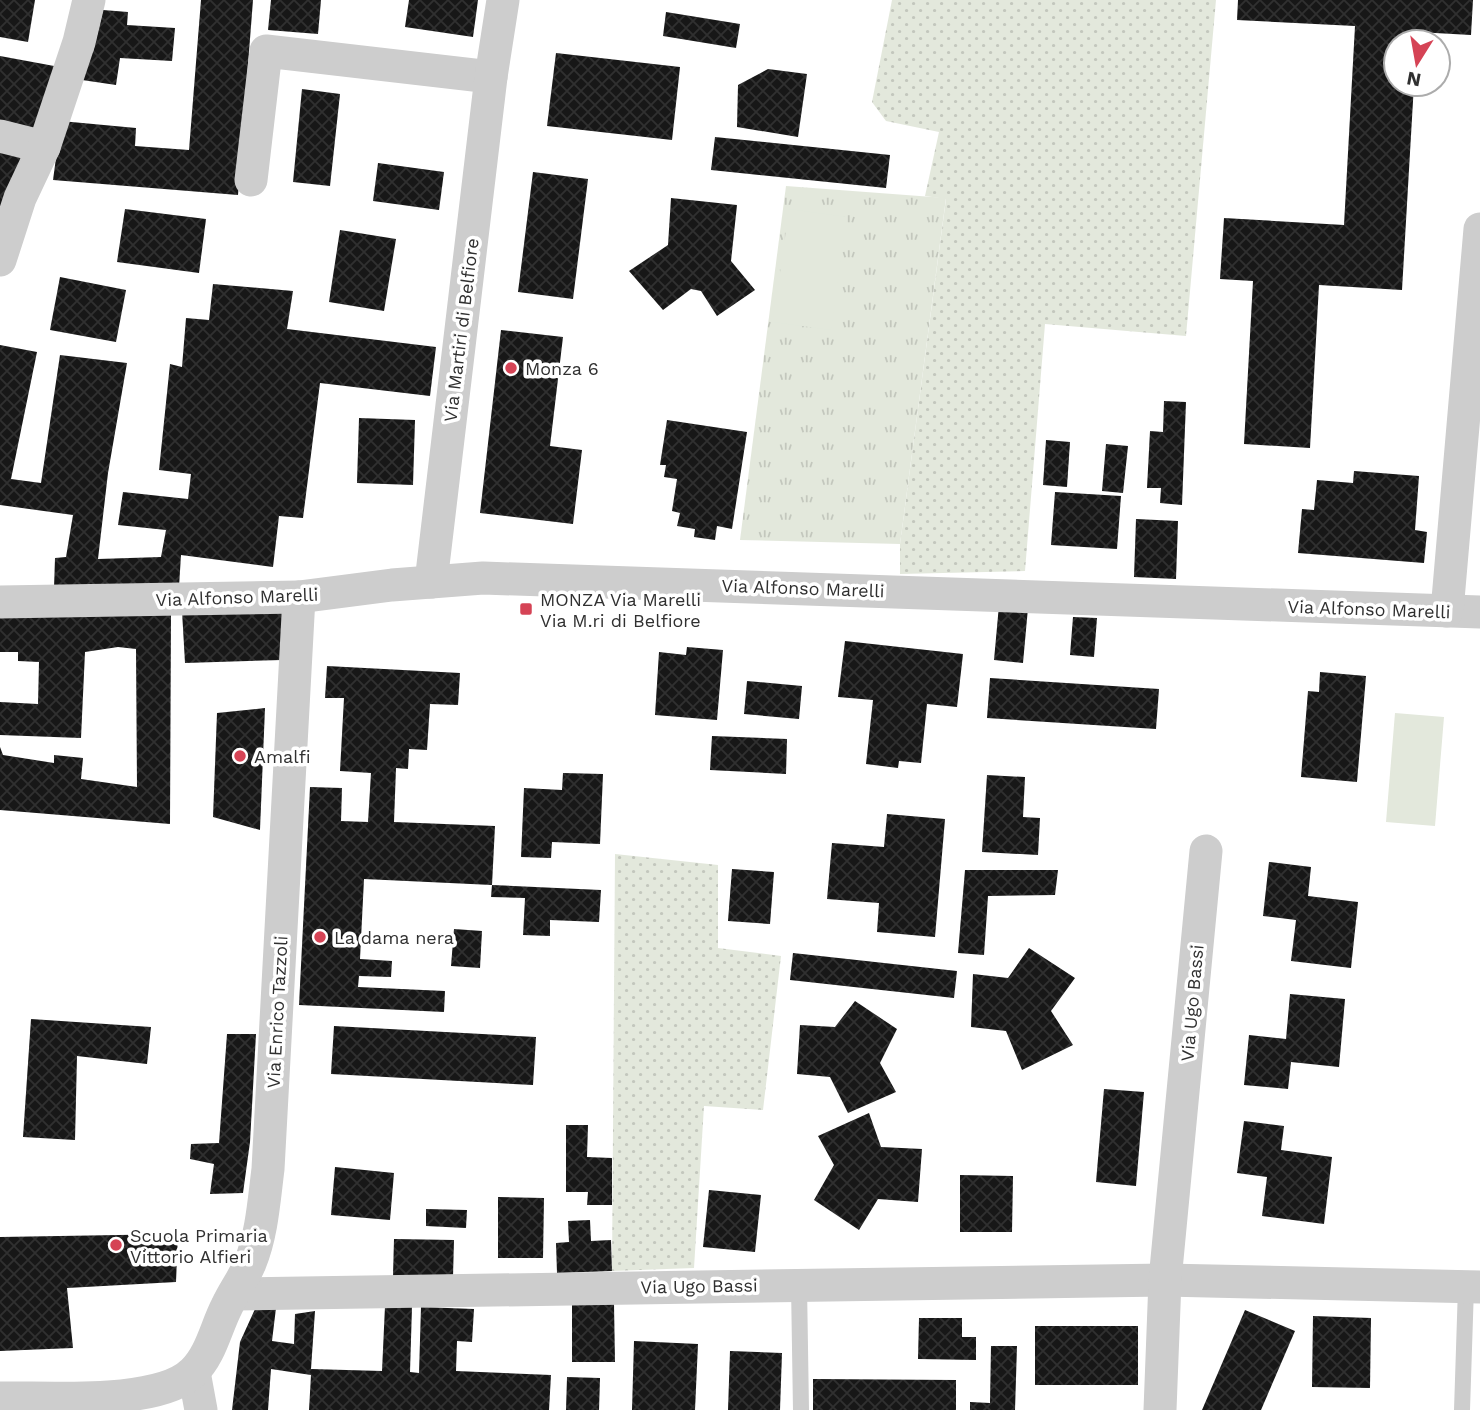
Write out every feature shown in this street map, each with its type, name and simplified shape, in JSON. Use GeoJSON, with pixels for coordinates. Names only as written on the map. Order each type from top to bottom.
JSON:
{"type":"FeatureCollection","features":[{"type":"Feature","properties":{"kind":"street"},"geometry":{"type":"LineString","coordinates":[[0,260],[20,198],[44,147],[79,42],[89,0]]}},
{"type":"Feature","properties":{"kind":"street","name":"Via Martiri di Belfiore"},"geometry":{"type":"LineString","coordinates":[[431,582],[491,77],[503,0]]}},
{"type":"Feature","properties":{"kind":"street"},"geometry":{"type":"LineString","coordinates":[[251,180],[266,51],[491,77]]}},
{"type":"Feature","properties":{"kind":"street"},"geometry":{"type":"LineString","coordinates":[[0,136],[44,147]]}},
{"type":"Feature","properties":{"kind":"street"},"geometry":{"type":"LineString","coordinates":[[1447,611],[1480,229]]}},
{"type":"Feature","properties":{"kind":"street","name":"Via Alfonso Marelli"},"geometry":{"type":"LineString","coordinates":[[0,602],[299,597],[483,578],[1480,612]]}},
{"type":"Feature","properties":{"kind":"street","name":"Via Enrico Tazzoli"},"geometry":{"type":"LineString","coordinates":[[194,1372],[250,1265],[256,1246],[268,1168],[299,597]]}},
{"type":"Feature","properties":{"kind":"street","name":"Via Ugo Bassi"},"geometry":{"type":"LineString","coordinates":[[1165,1280],[1206,851]]}},
{"type":"Feature","properties":{"kind":"street"},"geometry":{"type":"LineString","coordinates":[[1160,1410],[1165,1280]]}},
{"type":"Feature","properties":{"kind":"street","name":"Via Ugo Bassi"},"geometry":{"type":"LineString","coordinates":[[234,1294],[1165,1280],[1473,1287]]}},
{"type":"Feature","properties":{"kind":"street"},"geometry":{"type":"LineString","coordinates":[[0,1398],[137,1395],[169,1387],[194,1372],[201,1410]]}},
{"type":"Feature","properties":{"kind":"lane"},"geometry":{"type":"LineString","coordinates":[[799,1285],[801,1410]]}},
{"type":"Feature","properties":{"kind":"lane"},"geometry":{"type":"LineString","coordinates":[[1462,1410],[1473,1287]]}},
{"type":"Feature","properties":{"kind":"green space"},"geometry":{"type":"Polygon","coordinates":[[[892,0],[1216,0],[1186,336],[1045,324],[1025,571],[900,574],[900,544],[946,199],[925,196],[939,132],[886,121],[872,102],[892,0]]]}},
{"type":"Feature","properties":{"kind":"green space"},"geometry":{"type":"Polygon","coordinates":[[[786,186],[946,198],[900,544],[740,540],[786,186]]]}},
{"type":"Feature","properties":{"kind":"green space"},"geometry":{"type":"Polygon","coordinates":[[[789,209],[847,217],[831,330],[773,322],[789,209]]]}},
{"type":"Feature","properties":{"kind":"green space"},"geometry":{"type":"Polygon","coordinates":[[[1395,713],[1444,717],[1435,826],[1386,822],[1395,713]]]}},
{"type":"Feature","properties":{"kind":"green space"},"geometry":{"type":"Polygon","coordinates":[[[615,854],[718,865],[718,948],[781,956],[763,1110],[704,1106],[694,1268],[612,1271],[615,854]]]}},
{"type":"Feature","properties":{"kind":"building"},"geometry":{"type":"Polygon","coordinates":[[[0,0],[35,0],[28,42],[0,37],[0,0]]]}},
{"type":"Feature","properties":{"kind":"building"},"geometry":{"type":"Polygon","coordinates":[[[201,0],[253,0],[238,195],[53,180],[61,121],[136,128],[135,146],[189,150],[201,0]]]}},
{"type":"Feature","properties":{"kind":"building"},"geometry":{"type":"Polygon","coordinates":[[[271,0],[321,0],[318,34],[268,30],[271,0]]]}},
{"type":"Feature","properties":{"kind":"building"},"geometry":{"type":"Polygon","coordinates":[[[409,0],[478,0],[473,37],[405,27],[409,0]]]}},
{"type":"Feature","properties":{"kind":"building"},"geometry":{"type":"Polygon","coordinates":[[[1238,0],[1473,0],[1471,35],[1452,34],[1452,28],[1382,28],[1382,98],[1413,98],[1402,290],[1319,285],[1310,448],[1244,444],[1253,281],[1220,279],[1224,218],[1344,225],[1355,26],[1237,20],[1238,0]]]}},
{"type":"Feature","properties":{"kind":"building"},"geometry":{"type":"Polygon","coordinates":[[[103,10],[128,12],[127,25],[175,28],[172,61],[120,58],[116,85],[82,80],[85,54],[93,52],[103,10]]]}},
{"type":"Feature","properties":{"kind":"building"},"geometry":{"type":"Polygon","coordinates":[[[666,12],[740,24],[736,48],[663,36],[666,12]]]}},
{"type":"Feature","properties":{"kind":"building"},"geometry":{"type":"Polygon","coordinates":[[[556,53],[680,67],[672,140],[547,126],[556,53]]]}},
{"type":"Feature","properties":{"kind":"building"},"geometry":{"type":"Polygon","coordinates":[[[0,56],[65,68],[45,132],[0,123],[0,56]]]}},
{"type":"Feature","properties":{"kind":"building"},"geometry":{"type":"Polygon","coordinates":[[[768,69],[807,74],[798,137],[737,127],[738,85],[768,69]]]}},
{"type":"Feature","properties":{"kind":"building"},"geometry":{"type":"Polygon","coordinates":[[[302,89],[340,94],[330,186],[293,182],[302,89]]]}},
{"type":"Feature","properties":{"kind":"building"},"geometry":{"type":"Polygon","coordinates":[[[715,137],[890,155],[886,188],[711,170],[715,137]]]}},
{"type":"Feature","properties":{"kind":"building"},"geometry":{"type":"Polygon","coordinates":[[[0,145],[23,151],[0,226],[0,145]]]}},
{"type":"Feature","properties":{"kind":"building"},"geometry":{"type":"Polygon","coordinates":[[[378,163],[444,172],[439,210],[373,201],[378,163]]]}},
{"type":"Feature","properties":{"kind":"building"},"geometry":{"type":"Polygon","coordinates":[[[533,172],[588,179],[573,299],[518,292],[533,172]]]}},
{"type":"Feature","properties":{"kind":"building"},"geometry":{"type":"Polygon","coordinates":[[[671,198],[737,205],[731,261],[755,290],[717,316],[701,291],[691,289],[663,310],[629,271],[668,245],[671,198]]]}},
{"type":"Feature","properties":{"kind":"building"},"geometry":{"type":"Polygon","coordinates":[[[125,209],[206,219],[199,273],[117,262],[125,209]]]}},
{"type":"Feature","properties":{"kind":"building"},"geometry":{"type":"Polygon","coordinates":[[[340,230],[396,239],[384,311],[329,302],[340,230]]]}},
{"type":"Feature","properties":{"kind":"building"},"geometry":{"type":"Polygon","coordinates":[[[60,277],[126,290],[116,342],[50,330],[60,277]]]}},
{"type":"Feature","properties":{"kind":"building"},"geometry":{"type":"Polygon","coordinates":[[[213,284],[293,291],[287,329],[436,347],[430,396],[320,383],[303,518],[279,516],[273,567],[181,555],[179,587],[54,588],[55,558],[66,557],[73,515],[0,505],[0,345],[37,352],[11,479],[41,483],[60,355],[127,363],[108,473],[98,559],[161,557],[166,530],[118,525],[123,492],[188,499],[191,474],[159,470],[170,364],[182,367],[186,318],[209,320],[213,284]]]}},
{"type":"Feature","properties":{"kind":"building"},"geometry":{"type":"Polygon","coordinates":[[[501,330],[563,337],[550,446],[582,450],[573,524],[480,513],[501,330]]]}},
{"type":"Feature","properties":{"kind":"building"},"geometry":{"type":"Polygon","coordinates":[[[1164,401],[1186,402],[1182,505],[1160,503],[1161,488],[1147,488],[1150,431],[1163,432],[1164,401]]]}},
{"type":"Feature","properties":{"kind":"building"},"geometry":{"type":"Polygon","coordinates":[[[359,418],[415,420],[413,485],[357,483],[359,418]]]}},
{"type":"Feature","properties":{"kind":"building"},"geometry":{"type":"Polygon","coordinates":[[[667,420],[747,432],[732,529],[717,526],[715,540],[694,537],[695,529],[677,526],[680,513],[672,511],[677,479],[664,477],[666,465],[660,465],[667,420]]]}},
{"type":"Feature","properties":{"kind":"building"},"geometry":{"type":"Polygon","coordinates":[[[1046,440],[1070,442],[1067,487],[1043,485],[1046,440]]]}},
{"type":"Feature","properties":{"kind":"building"},"geometry":{"type":"Polygon","coordinates":[[[1106,444],[1128,446],[1123,493],[1102,491],[1106,444]]]}},
{"type":"Feature","properties":{"kind":"building"},"geometry":{"type":"Polygon","coordinates":[[[1354,471],[1419,476],[1415,530],[1427,532],[1424,563],[1298,553],[1302,509],[1314,510],[1317,480],[1353,483],[1354,471]]]}},
{"type":"Feature","properties":{"kind":"building"},"geometry":{"type":"Polygon","coordinates":[[[1055,492],[1121,496],[1117,549],[1051,545],[1055,492]]]}},
{"type":"Feature","properties":{"kind":"building"},"geometry":{"type":"Polygon","coordinates":[[[1136,519],[1178,521],[1176,579],[1134,577],[1136,519]]]}},
{"type":"Feature","properties":{"kind":"building"},"geometry":{"type":"Polygon","coordinates":[[[999,605],[1028,608],[1023,663],[994,660],[999,605]]]}},
{"type":"Feature","properties":{"kind":"building"},"geometry":{"type":"Polygon","coordinates":[[[285,608],[282,660],[185,663],[182,611],[285,608]]]}},
{"type":"Feature","properties":{"kind":"building"},"geometry":{"type":"Polygon","coordinates":[[[171,612],[170,824],[0,810],[0,747],[3,755],[54,763],[54,755],[83,758],[81,779],[137,787],[136,649],[118,647],[85,652],[81,738],[0,735],[0,702],[38,704],[39,662],[18,661],[18,652],[0,652],[0,614],[171,612]]]}},
{"type":"Feature","properties":{"kind":"building"},"geometry":{"type":"Polygon","coordinates":[[[1073,617],[1097,618],[1094,657],[1070,655],[1073,617]]]}},
{"type":"Feature","properties":{"kind":"building"},"geometry":{"type":"Polygon","coordinates":[[[845,641],[963,654],[957,707],[927,704],[921,763],[899,761],[898,768],[866,764],[873,700],[838,697],[845,641]]]}},
{"type":"Feature","properties":{"kind":"building"},"geometry":{"type":"Polygon","coordinates":[[[687,647],[723,650],[717,720],[655,715],[659,652],[686,655],[687,647]]]}},
{"type":"Feature","properties":{"kind":"building"},"geometry":{"type":"Polygon","coordinates":[[[327,666],[460,673],[458,705],[430,704],[427,750],[409,749],[408,769],[396,768],[394,822],[495,826],[492,885],[364,879],[360,959],[392,961],[391,977],[359,976],[358,987],[445,991],[444,1012],[299,1005],[310,787],[342,788],[341,821],[368,822],[371,773],[340,771],[344,698],[325,698],[327,666]]]}},
{"type":"Feature","properties":{"kind":"building"},"geometry":{"type":"Polygon","coordinates":[[[1320,672],[1366,676],[1357,782],[1301,777],[1308,691],[1319,692],[1320,672]]]}},
{"type":"Feature","properties":{"kind":"building"},"geometry":{"type":"Polygon","coordinates":[[[990,678],[1159,689],[1156,729],[987,718],[990,678]]]}},
{"type":"Feature","properties":{"kind":"building"},"geometry":{"type":"Polygon","coordinates":[[[747,681],[802,686],[799,719],[744,714],[747,681]]]}},
{"type":"Feature","properties":{"kind":"building"},"geometry":{"type":"Polygon","coordinates":[[[265,708],[260,830],[213,817],[217,713],[265,708]]]}},
{"type":"Feature","properties":{"kind":"building"},"geometry":{"type":"Polygon","coordinates":[[[712,736],[787,739],[786,774],[710,770],[712,736]]]}},
{"type":"Feature","properties":{"kind":"building"},"geometry":{"type":"Polygon","coordinates":[[[563,773],[603,774],[600,844],[552,842],[551,858],[521,857],[524,788],[562,790],[563,773]]]}},
{"type":"Feature","properties":{"kind":"building"},"geometry":{"type":"Polygon","coordinates":[[[987,775],[1025,777],[1023,817],[1040,818],[1038,855],[982,852],[987,775]]]}},
{"type":"Feature","properties":{"kind":"building"},"geometry":{"type":"Polygon","coordinates":[[[887,814],[945,819],[935,937],[877,932],[879,903],[827,899],[832,843],[884,847],[887,814]]]}},
{"type":"Feature","properties":{"kind":"building"},"geometry":{"type":"Polygon","coordinates":[[[1269,862],[1311,867],[1308,896],[1358,902],[1351,968],[1291,961],[1296,920],[1263,916],[1269,862]]]}},
{"type":"Feature","properties":{"kind":"building"},"geometry":{"type":"Polygon","coordinates":[[[732,869],[774,872],[770,924],[728,921],[732,869]]]}},
{"type":"Feature","properties":{"kind":"building"},"geometry":{"type":"Polygon","coordinates":[[[965,870],[1058,870],[1055,895],[988,896],[984,955],[958,953],[965,870]]]}},
{"type":"Feature","properties":{"kind":"building"},"geometry":{"type":"Polygon","coordinates":[[[492,885],[601,890],[599,922],[550,920],[550,936],[523,935],[525,898],[491,897],[492,885]]]}},
{"type":"Feature","properties":{"kind":"building"},"geometry":{"type":"Polygon","coordinates":[[[454,929],[482,931],[480,968],[451,966],[454,929]]]}},
{"type":"Feature","properties":{"kind":"building"},"geometry":{"type":"Polygon","coordinates":[[[1029,948],[1075,978],[1051,1011],[1073,1045],[1022,1070],[1006,1031],[971,1027],[973,974],[1008,978],[1029,948]]]}},
{"type":"Feature","properties":{"kind":"building"},"geometry":{"type":"Polygon","coordinates":[[[793,953],[957,971],[954,998],[790,980],[793,953]]]}},
{"type":"Feature","properties":{"kind":"building"},"geometry":{"type":"Polygon","coordinates":[[[1290,994],[1345,999],[1339,1067],[1291,1062],[1288,1089],[1244,1085],[1249,1035],[1286,1039],[1290,994]]]}},
{"type":"Feature","properties":{"kind":"building"},"geometry":{"type":"Polygon","coordinates":[[[855,1001],[897,1029],[880,1063],[896,1092],[848,1113],[830,1077],[797,1074],[800,1025],[835,1027],[855,1001]]]}},
{"type":"Feature","properties":{"kind":"building"},"geometry":{"type":"Polygon","coordinates":[[[31,1019],[151,1027],[147,1064],[77,1056],[75,1140],[23,1137],[31,1019]]]}},
{"type":"Feature","properties":{"kind":"building"},"geometry":{"type":"Polygon","coordinates":[[[334,1026],[536,1037],[533,1085],[331,1074],[334,1026]]]}},
{"type":"Feature","properties":{"kind":"building"},"geometry":{"type":"Polygon","coordinates":[[[227,1034],[256,1034],[250,1142],[243,1193],[210,1194],[214,1164],[190,1159],[191,1144],[219,1143],[227,1034]]]}},
{"type":"Feature","properties":{"kind":"building"},"geometry":{"type":"Polygon","coordinates":[[[1104,1089],[1144,1092],[1136,1186],[1096,1182],[1104,1089]]]}},
{"type":"Feature","properties":{"kind":"building"},"geometry":{"type":"Polygon","coordinates":[[[869,1113],[881,1147],[922,1149],[918,1202],[878,1199],[859,1230],[814,1200],[834,1165],[818,1136],[869,1113]]]}},
{"type":"Feature","properties":{"kind":"building"},"geometry":{"type":"Polygon","coordinates":[[[1244,1121],[1284,1126],[1281,1150],[1332,1157],[1324,1224],[1262,1216],[1267,1177],[1237,1173],[1244,1121]]]}},
{"type":"Feature","properties":{"kind":"building"},"geometry":{"type":"Polygon","coordinates":[[[566,1125],[588,1125],[587,1157],[612,1158],[612,1205],[587,1205],[588,1192],[566,1192],[566,1125]]]}},
{"type":"Feature","properties":{"kind":"building"},"geometry":{"type":"Polygon","coordinates":[[[335,1167],[394,1173],[390,1220],[331,1215],[335,1167]]]}},
{"type":"Feature","properties":{"kind":"building"},"geometry":{"type":"Polygon","coordinates":[[[960,1175],[1013,1176],[1012,1232],[960,1232],[960,1175]]]}},
{"type":"Feature","properties":{"kind":"building"},"geometry":{"type":"Polygon","coordinates":[[[709,1190],[761,1195],[755,1252],[703,1247],[709,1190]]]}},
{"type":"Feature","properties":{"kind":"building"},"geometry":{"type":"Polygon","coordinates":[[[498,1197],[544,1198],[543,1258],[498,1258],[498,1197]]]}},
{"type":"Feature","properties":{"kind":"building"},"geometry":{"type":"Polygon","coordinates":[[[426,1209],[467,1210],[466,1228],[426,1226],[426,1209]]]}},
{"type":"Feature","properties":{"kind":"building"},"geometry":{"type":"Polygon","coordinates":[[[590,1220],[591,1241],[611,1240],[612,1271],[557,1273],[556,1243],[569,1242],[568,1221],[590,1220]]]}},
{"type":"Feature","properties":{"kind":"building"},"geometry":{"type":"Polygon","coordinates":[[[178,1234],[176,1282],[67,1288],[73,1348],[0,1351],[0,1237],[178,1234]]]}},
{"type":"Feature","properties":{"kind":"building"},"geometry":{"type":"Polygon","coordinates":[[[394,1239],[454,1240],[453,1277],[393,1276],[394,1239]]]}},
{"type":"Feature","properties":{"kind":"building"},"geometry":{"type":"Polygon","coordinates":[[[572,1304],[614,1304],[615,1362],[572,1362],[572,1304]]]}},
{"type":"Feature","properties":{"kind":"building"},"geometry":{"type":"Polygon","coordinates":[[[385,1306],[412,1307],[410,1372],[419,1373],[421,1307],[474,1309],[472,1342],[457,1341],[456,1371],[551,1375],[549,1410],[309,1410],[311,1375],[271,1369],[268,1410],[232,1410],[240,1342],[255,1309],[276,1308],[272,1341],[294,1344],[295,1314],[315,1311],[311,1369],[382,1371],[385,1306]]]}},
{"type":"Feature","properties":{"kind":"building"},"geometry":{"type":"Polygon","coordinates":[[[1245,1310],[1295,1331],[1261,1410],[1202,1410],[1245,1310]]]}},
{"type":"Feature","properties":{"kind":"building"},"geometry":{"type":"Polygon","coordinates":[[[1313,1316],[1371,1318],[1370,1388],[1312,1387],[1313,1316]]]}},
{"type":"Feature","properties":{"kind":"building"},"geometry":{"type":"Polygon","coordinates":[[[919,1318],[962,1318],[962,1337],[976,1337],[976,1360],[918,1359],[919,1318]]]}},
{"type":"Feature","properties":{"kind":"building"},"geometry":{"type":"Polygon","coordinates":[[[1035,1326],[1138,1326],[1138,1385],[1035,1385],[1035,1326]]]}},
{"type":"Feature","properties":{"kind":"building"},"geometry":{"type":"Polygon","coordinates":[[[634,1341],[698,1344],[695,1410],[632,1410],[634,1341]]]}},
{"type":"Feature","properties":{"kind":"building"},"geometry":{"type":"Polygon","coordinates":[[[991,1346],[1017,1346],[1015,1410],[970,1410],[970,1402],[990,1403],[991,1346]]]}},
{"type":"Feature","properties":{"kind":"building"},"geometry":{"type":"Polygon","coordinates":[[[730,1351],[782,1353],[780,1410],[728,1410],[730,1351]]]}},
{"type":"Feature","properties":{"kind":"building"},"geometry":{"type":"Polygon","coordinates":[[[567,1377],[600,1378],[599,1410],[566,1410],[567,1377]]]}},
{"type":"Feature","properties":{"kind":"building"},"geometry":{"type":"Polygon","coordinates":[[[813,1379],[956,1380],[956,1410],[813,1410],[813,1379]]]}},
{"type":"Feature","properties":{"kind":"place","name":"Monza 6"},"geometry":{"type":"Point","coordinates":[511,368]}},
{"type":"Feature","properties":{"kind":"place","name":"MONZA Via Marelli Via M.ri di Belfiore"},"geometry":{"type":"Point","coordinates":[526,609]}},
{"type":"Feature","properties":{"kind":"place","name":"Amalfi"},"geometry":{"type":"Point","coordinates":[240,756]}},
{"type":"Feature","properties":{"kind":"place","name":"La dama nera"},"geometry":{"type":"Point","coordinates":[320,937]}},
{"type":"Feature","properties":{"kind":"place","name":"Scuola Primaria Vittorio Alfieri"},"geometry":{"type":"Point","coordinates":[116,1245]}}]}
